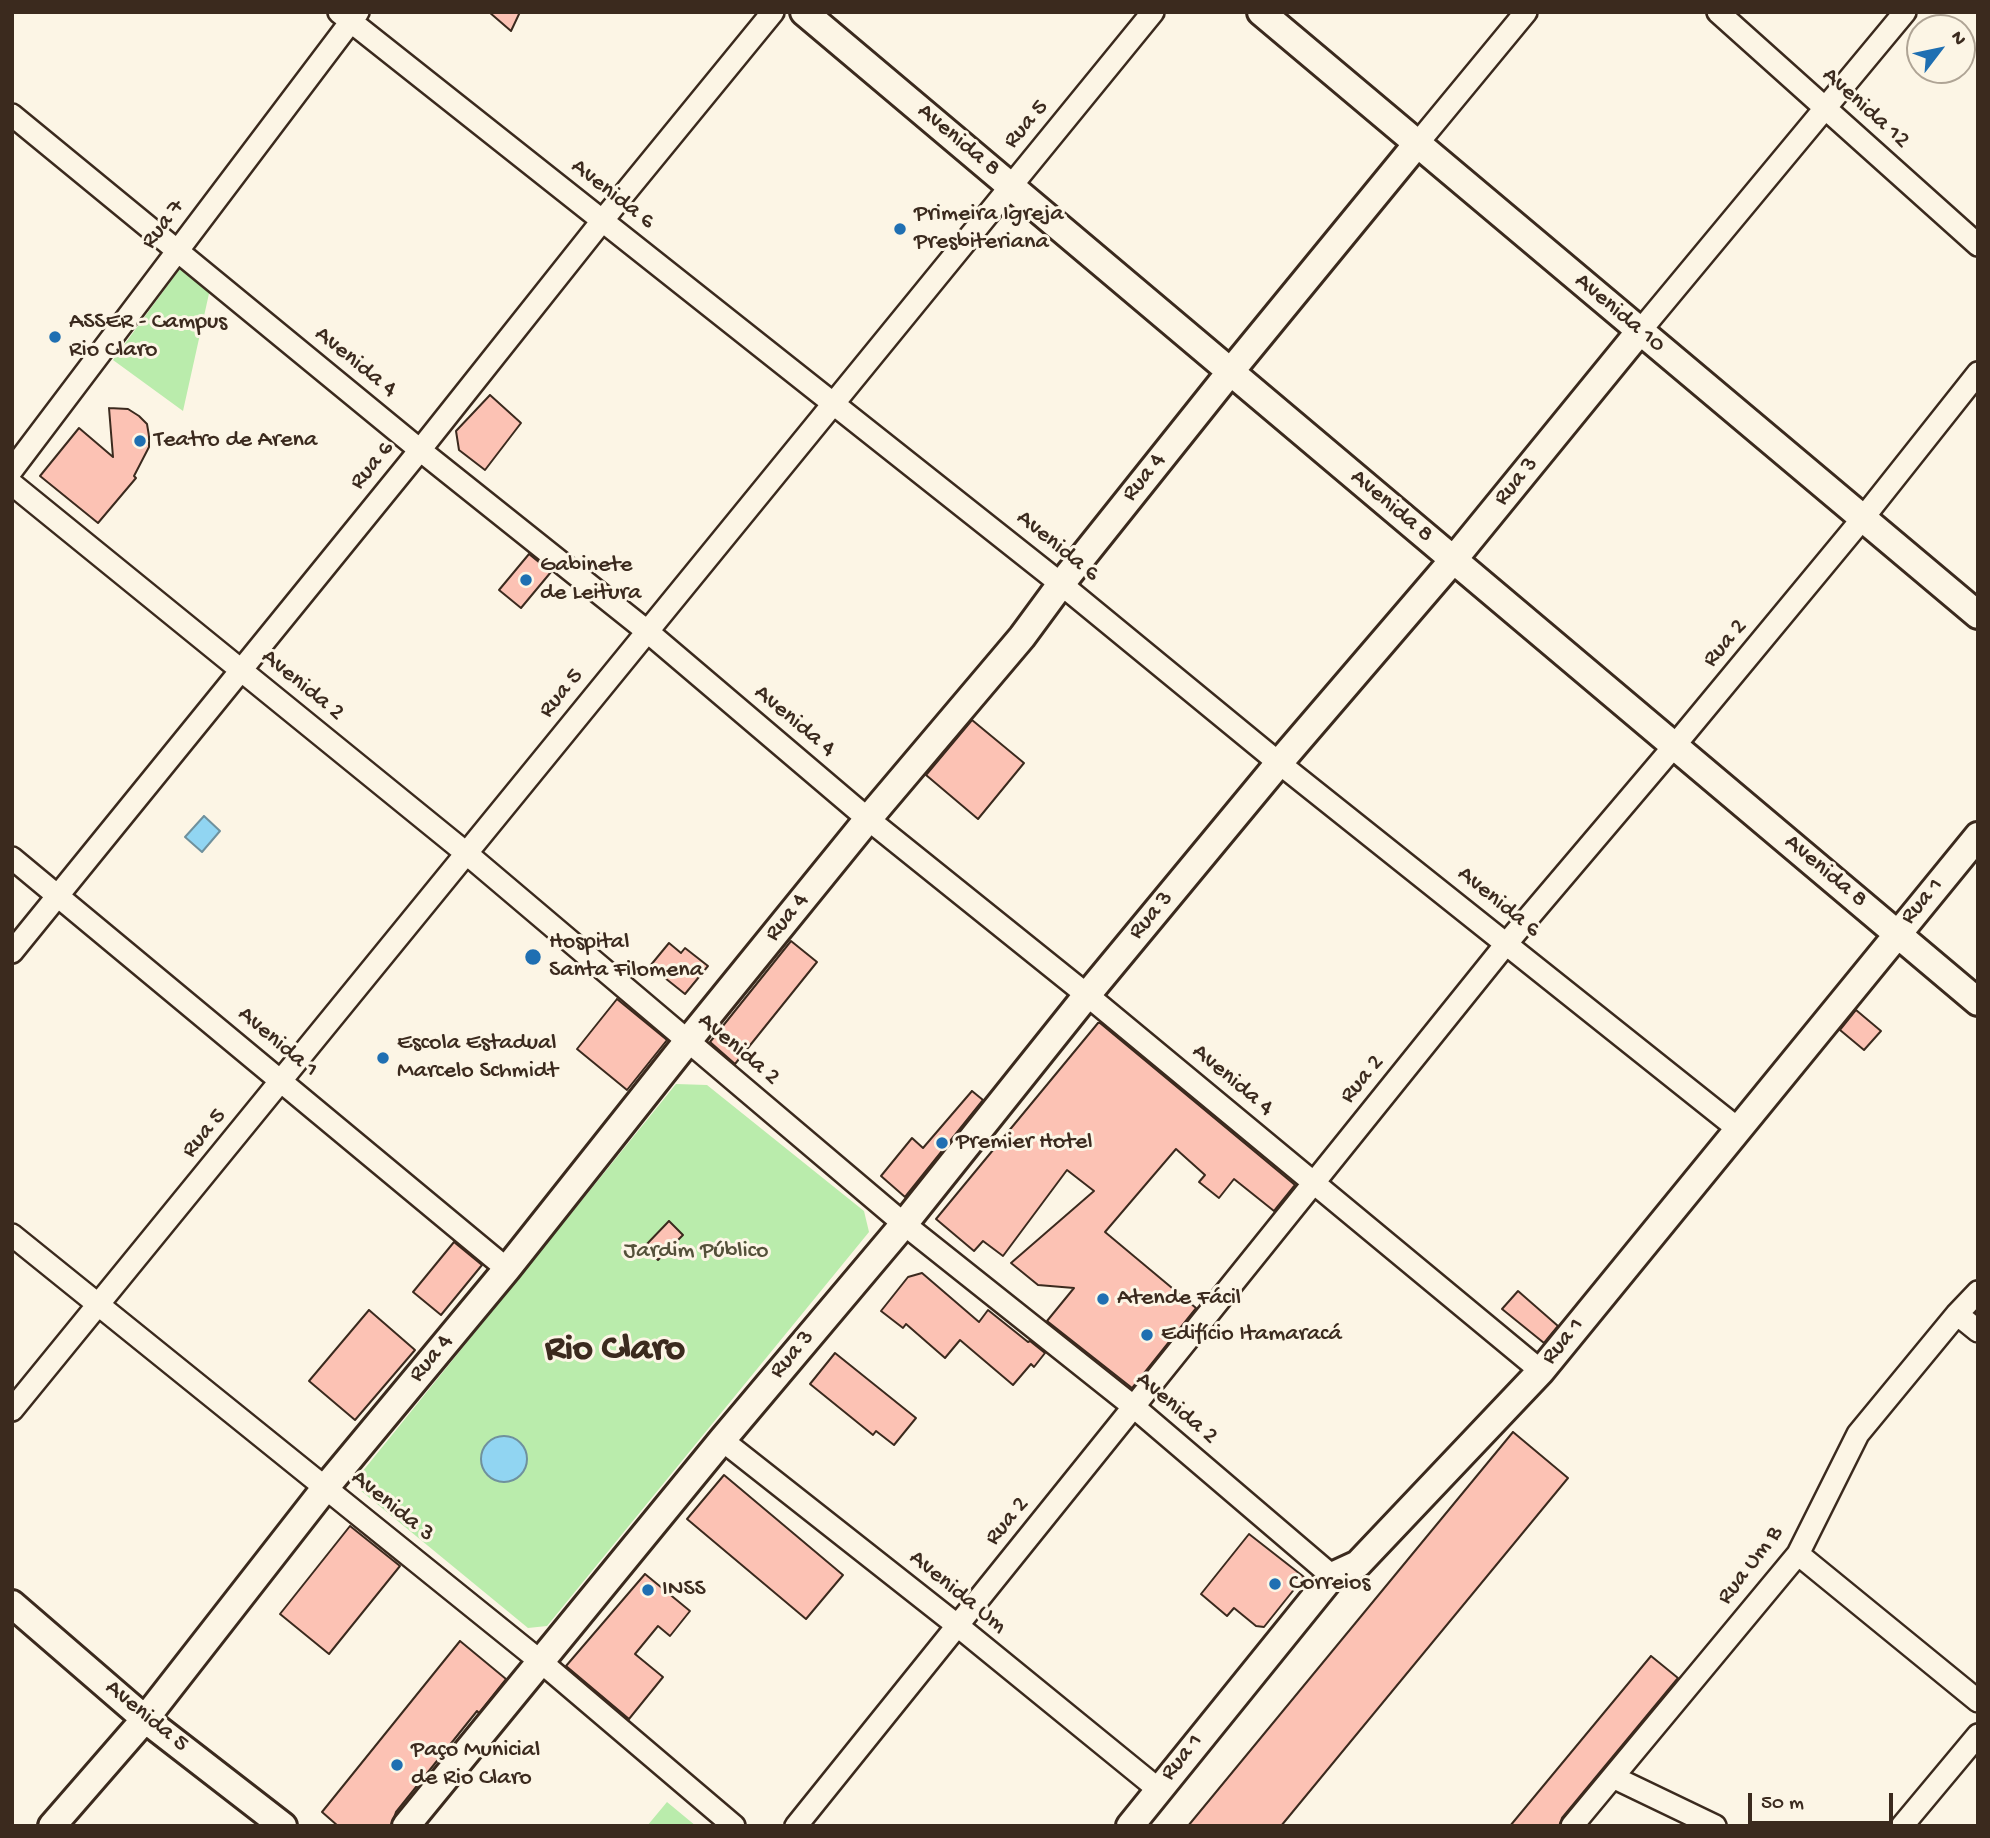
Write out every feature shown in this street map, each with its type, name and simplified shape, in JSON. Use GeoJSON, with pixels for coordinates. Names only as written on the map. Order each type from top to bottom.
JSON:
{"type":"FeatureCollection","features":[{"type":"Feature","properties":{"kind":"main road","name":"Avenida 8"},"geometry":{"type":"LineString","coordinates":[[804,12],[1978,1002]]}},
{"type":"Feature","properties":{"kind":"main road","name":"Avenida 10"},"geometry":{"type":"LineString","coordinates":[[1261,12],[1978,615]]}},
{"type":"Feature","properties":{"kind":"main road","name":"Rua 4"},"geometry":{"type":"LineString","coordinates":[[52,1826],[145,1719],[326,1487],[507,1269],[869,819],[1022,637],[1061,584],[1417,144]]}},
{"type":"Feature","properties":{"kind":"main road","name":"Rua 3"},"geometry":{"type":"LineString","coordinates":[[406,1826],[722,1440],[904,1224],[1087,995],[1279,763],[1454,559],[1640,331]]}},
{"type":"Feature","properties":{"kind":"main road","name":"Rua 1"},"geometry":{"type":"LineString","coordinates":[[1130,1826],[1332,1576],[1358,1564],[1541,1371],[1978,835]]}},
{"type":"Feature","properties":{"kind":"main road","name":"Avenida 5"},"geometry":{"type":"LineString","coordinates":[[12,1604],[145,1719],[283,1826]]}},
{"type":"Feature","properties":{"kind":"street","name":"Rua 6"},"geometry":{"type":"LineString","coordinates":[[12,952],[773,12]]}},
{"type":"Feature","properties":{"kind":"street","name":"Rua 5"},"geometry":{"type":"LineString","coordinates":[[12,1410],[1153,12]]}},
{"type":"Feature","properties":{"kind":"street","name":"Rua 4"},"geometry":{"type":"LineString","coordinates":[[1417,144],[1526,12]]}},
{"type":"Feature","properties":{"kind":"street","name":"Avenida 12"},"geometry":{"type":"LineString","coordinates":[[1718,12],[1978,245]]}},
{"type":"Feature","properties":{"kind":"street","name":"Rua 3"},"geometry":{"type":"LineString","coordinates":[[1640,331],[1905,12]]}},
{"type":"Feature","properties":{"kind":"street","name":"Avenida 6"},"geometry":{"type":"LineString","coordinates":[[350,15],[602,221],[835,403],[1279,763],[1737,1128]]}},
{"type":"Feature","properties":{"kind":"street","name":"Rua 7"},"geometry":{"type":"LineString","coordinates":[[12,470],[350,15]]}},
{"type":"Feature","properties":{"kind":"street","name":"Avenida 4"},"geometry":{"type":"LineString","coordinates":[[12,115],[420,450],[648,632],[869,819],[1087,995],[1541,1371]]}},
{"type":"Feature","properties":{"kind":"street","name":"Rua 2"},"geometry":{"type":"LineString","coordinates":[[796,1826],[1506,944],[1863,519],[1978,373]]}},
{"type":"Feature","properties":{"kind":"street","name":"Avenida 2"},"geometry":{"type":"LineString","coordinates":[[12,484],[466,853],[904,1224],[1134,1407],[1332,1576]]}},
{"type":"Feature","properties":{"kind":"street","name":"Avenida 1"},"geometry":{"type":"LineString","coordinates":[[12,858],[507,1269]]}},
{"type":"Feature","properties":{"kind":"street","name":"Avenida 3"},"geometry":{"type":"LineString","coordinates":[[12,1235],[540,1661],[734,1826]]}},
{"type":"Feature","properties":{"kind":"street","name":"Rua Um B"},"geometry":{"type":"LineString","coordinates":[[1572,1826],[1798,1554],[1858,1434],[1978,1292]]}},
{"type":"Feature","properties":{"kind":"street"},"geometry":{"type":"LineString","coordinates":[[1957,1314],[1978,1331]]}},
{"type":"Feature","properties":{"kind":"street","name":"Avenida Um"},"geometry":{"type":"LineString","coordinates":[[722,1440],[958,1626],[1158,1789]]}},
{"type":"Feature","properties":{"kind":"street"},"geometry":{"type":"LineString","coordinates":[[1798,1554],[1978,1701]]}},
{"type":"Feature","properties":{"kind":"street"},"geometry":{"type":"LineString","coordinates":[[1902,1826],[1978,1735]]}},
{"type":"Feature","properties":{"kind":"street"},"geometry":{"type":"LineString","coordinates":[[1613,1777],[1715,1826]]}},
{"type":"Feature","properties":{"kind":"green space"},"geometry":{"type":"Polygon","coordinates":[[[181,267],[210,289],[183,411],[113,360],[181,267]]]}},
{"type":"Feature","properties":{"kind":"green space","name":"Jardim Público"},"geometry":{"type":"Polygon","coordinates":[[[676,1084],[707,1085],[864,1211],[869,1232],[547,1626],[528,1628],[360,1490],[358,1477],[676,1084]]]}},
{"type":"Feature","properties":{"kind":"green space"},"geometry":{"type":"Polygon","coordinates":[[[667,1802],[696,1826],[647,1826],[667,1802]]]}},
{"type":"Feature","properties":{"kind":"water"},"geometry":{"type":"Polygon","coordinates":[[[204,816],[220,831],[202,852],[185,837],[204,816]]]}},
{"type":"Feature","properties":{"kind":"water"},"geometry":{"type":"Polygon","coordinates":[[[504,1436],[520,1443],[527,1459],[520,1475],[504,1482],[488,1475],[481,1459],[488,1443],[504,1436]]]}},
{"type":"Feature","properties":{"kind":"building"},"geometry":{"type":"Polygon","coordinates":[[[489,12],[520,12],[511,31],[489,12]]]}},
{"type":"Feature","properties":{"kind":"building"},"geometry":{"type":"Polygon","coordinates":[[[490,395],[521,423],[485,470],[459,450],[456,431],[490,395]]]}},
{"type":"Feature","properties":{"kind":"building"},"geometry":{"type":"Polygon","coordinates":[[[109,408],[128,409],[139,416],[147,424],[149,447],[134,476],[136,478],[98,523],[40,476],[79,428],[113,457],[109,408]]]}},
{"type":"Feature","properties":{"kind":"building","name":"Gabinete de Leitura"},"geometry":{"type":"Polygon","coordinates":[[[529,554],[551,572],[521,608],[499,590],[529,554]]]}},
{"type":"Feature","properties":{"kind":"building"},"geometry":{"type":"Polygon","coordinates":[[[972,720],[1024,763],[978,819],[926,775],[972,720]]]}},
{"type":"Feature","properties":{"kind":"building"},"geometry":{"type":"Polygon","coordinates":[[[791,941],[817,962],[735,1064],[710,1042],[791,941]]]}},
{"type":"Feature","properties":{"kind":"building"},"geometry":{"type":"Polygon","coordinates":[[[669,943],[681,953],[685,948],[708,966],[685,994],[650,966],[669,943]]]}},
{"type":"Feature","properties":{"kind":"building"},"geometry":{"type":"Polygon","coordinates":[[[617,999],[667,1040],[627,1090],[577,1049],[617,999]]]}},
{"type":"Feature","properties":{"kind":"building"},"geometry":{"type":"Polygon","coordinates":[[[1856,1010],[1881,1031],[1864,1050],[1840,1030],[1856,1010]]]}},
{"type":"Feature","properties":{"kind":"building"},"geometry":{"type":"Polygon","coordinates":[[[1098,1023],[1295,1185],[1274,1211],[1234,1179],[1219,1198],[1199,1182],[1205,1175],[1176,1149],[1105,1232],[1196,1308],[1132,1388],[1047,1321],[1074,1288],[1038,1285],[1011,1263],[1094,1191],[1067,1170],[1003,1256],[983,1241],[974,1251],[936,1219],[1098,1023]]]}},
{"type":"Feature","properties":{"kind":"building","name":"Premier Hotel"},"geometry":{"type":"Polygon","coordinates":[[[972,1091],[983,1100],[905,1197],[881,1176],[912,1138],[923,1148],[972,1091]]]}},
{"type":"Feature","properties":{"kind":"building"},"geometry":{"type":"Polygon","coordinates":[[[669,1221],[683,1235],[658,1260],[645,1246],[669,1221]]]}},
{"type":"Feature","properties":{"kind":"building"},"geometry":{"type":"Polygon","coordinates":[[[454,1242],[482,1265],[441,1315],[413,1292],[454,1242]]]}},
{"type":"Feature","properties":{"kind":"building"},"geometry":{"type":"Polygon","coordinates":[[[922,1273],[979,1322],[988,1310],[1045,1353],[1034,1367],[1031,1364],[1013,1385],[960,1340],[945,1358],[906,1324],[903,1328],[881,1311],[908,1277],[922,1273]]]}},
{"type":"Feature","properties":{"kind":"building"},"geometry":{"type":"Polygon","coordinates":[[[1518,1291],[1558,1326],[1544,1343],[1502,1309],[1518,1291]]]}},
{"type":"Feature","properties":{"kind":"building"},"geometry":{"type":"Polygon","coordinates":[[[369,1310],[415,1350],[355,1420],[309,1381],[369,1310]]]}},
{"type":"Feature","properties":{"kind":"building"},"geometry":{"type":"Polygon","coordinates":[[[835,1353],[916,1418],[894,1445],[876,1431],[873,1435],[810,1384],[835,1353]]]}},
{"type":"Feature","properties":{"kind":"building"},"geometry":{"type":"Polygon","coordinates":[[[1513,1432],[1568,1478],[1281,1826],[1188,1826],[1513,1432]]]}},
{"type":"Feature","properties":{"kind":"building"},"geometry":{"type":"Polygon","coordinates":[[[724,1475],[843,1575],[806,1619],[687,1519],[724,1475]]]}},
{"type":"Feature","properties":{"kind":"building"},"geometry":{"type":"Polygon","coordinates":[[[350,1526],[400,1566],[329,1654],[280,1614],[350,1526]]]}},
{"type":"Feature","properties":{"kind":"building"},"geometry":{"type":"Polygon","coordinates":[[[1249,1534],[1304,1577],[1264,1627],[1256,1626],[1234,1608],[1227,1616],[1201,1594],[1249,1534]]]}},
{"type":"Feature","properties":{"kind":"building"},"geometry":{"type":"Polygon","coordinates":[[[645,1574],[690,1611],[670,1636],[658,1626],[635,1654],[663,1677],[629,1719],[566,1666],[645,1574]]]}},
{"type":"Feature","properties":{"kind":"building","name":"Paço Municial de Rio Claro"},"geometry":{"type":"Polygon","coordinates":[[[460,1641],[506,1679],[396,1812],[391,1826],[338,1826],[322,1812],[460,1641]]]}},
{"type":"Feature","properties":{"kind":"building"},"geometry":{"type":"Polygon","coordinates":[[[1651,1656],[1678,1678],[1562,1818],[1559,1826],[1510,1826],[1651,1656]]]}},
{"type":"Feature","properties":{"kind":"place","name":"Primeira Igreja Presbiteriana"},"geometry":{"type":"Point","coordinates":[900,229]}},
{"type":"Feature","properties":{"kind":"place","name":"ASSER - Campus Rio Claro"},"geometry":{"type":"Point","coordinates":[55,337]}},
{"type":"Feature","properties":{"kind":"place","name":"Teatro de Arena"},"geometry":{"type":"Point","coordinates":[140,441]}},
{"type":"Feature","properties":{"kind":"place","name":"Gabinete de Leitura"},"geometry":{"type":"Point","coordinates":[526,580]}},
{"type":"Feature","properties":{"kind":"place","name":"Hospital Santa Filomena"},"geometry":{"type":"Point","coordinates":[533,957]}},
{"type":"Feature","properties":{"kind":"place","name":"Escola Estadual Marcelo Schmidt"},"geometry":{"type":"Point","coordinates":[383,1058]}},
{"type":"Feature","properties":{"kind":"place","name":"Premier Hotel"},"geometry":{"type":"Point","coordinates":[942,1143]}},
{"type":"Feature","properties":{"kind":"place","name":"Atende Fácil"},"geometry":{"type":"Point","coordinates":[1103,1299]}},
{"type":"Feature","properties":{"kind":"place","name":"Edifício Itamaracá"},"geometry":{"type":"Point","coordinates":[1147,1335]}},
{"type":"Feature","properties":{"kind":"place","name":"Correios"},"geometry":{"type":"Point","coordinates":[1275,1584]}},
{"type":"Feature","properties":{"kind":"place","name":"INSS"},"geometry":{"type":"Point","coordinates":[648,1590]}},
{"type":"Feature","properties":{"kind":"place","name":"Paço Municial de Rio Claro"},"geometry":{"type":"Point","coordinates":[397,1765]}},
{"type":"Feature","properties":{"kind":"district","name":"Rio Claro"},"geometry":{"type":"Point","coordinates":[615,1351]}}]}
